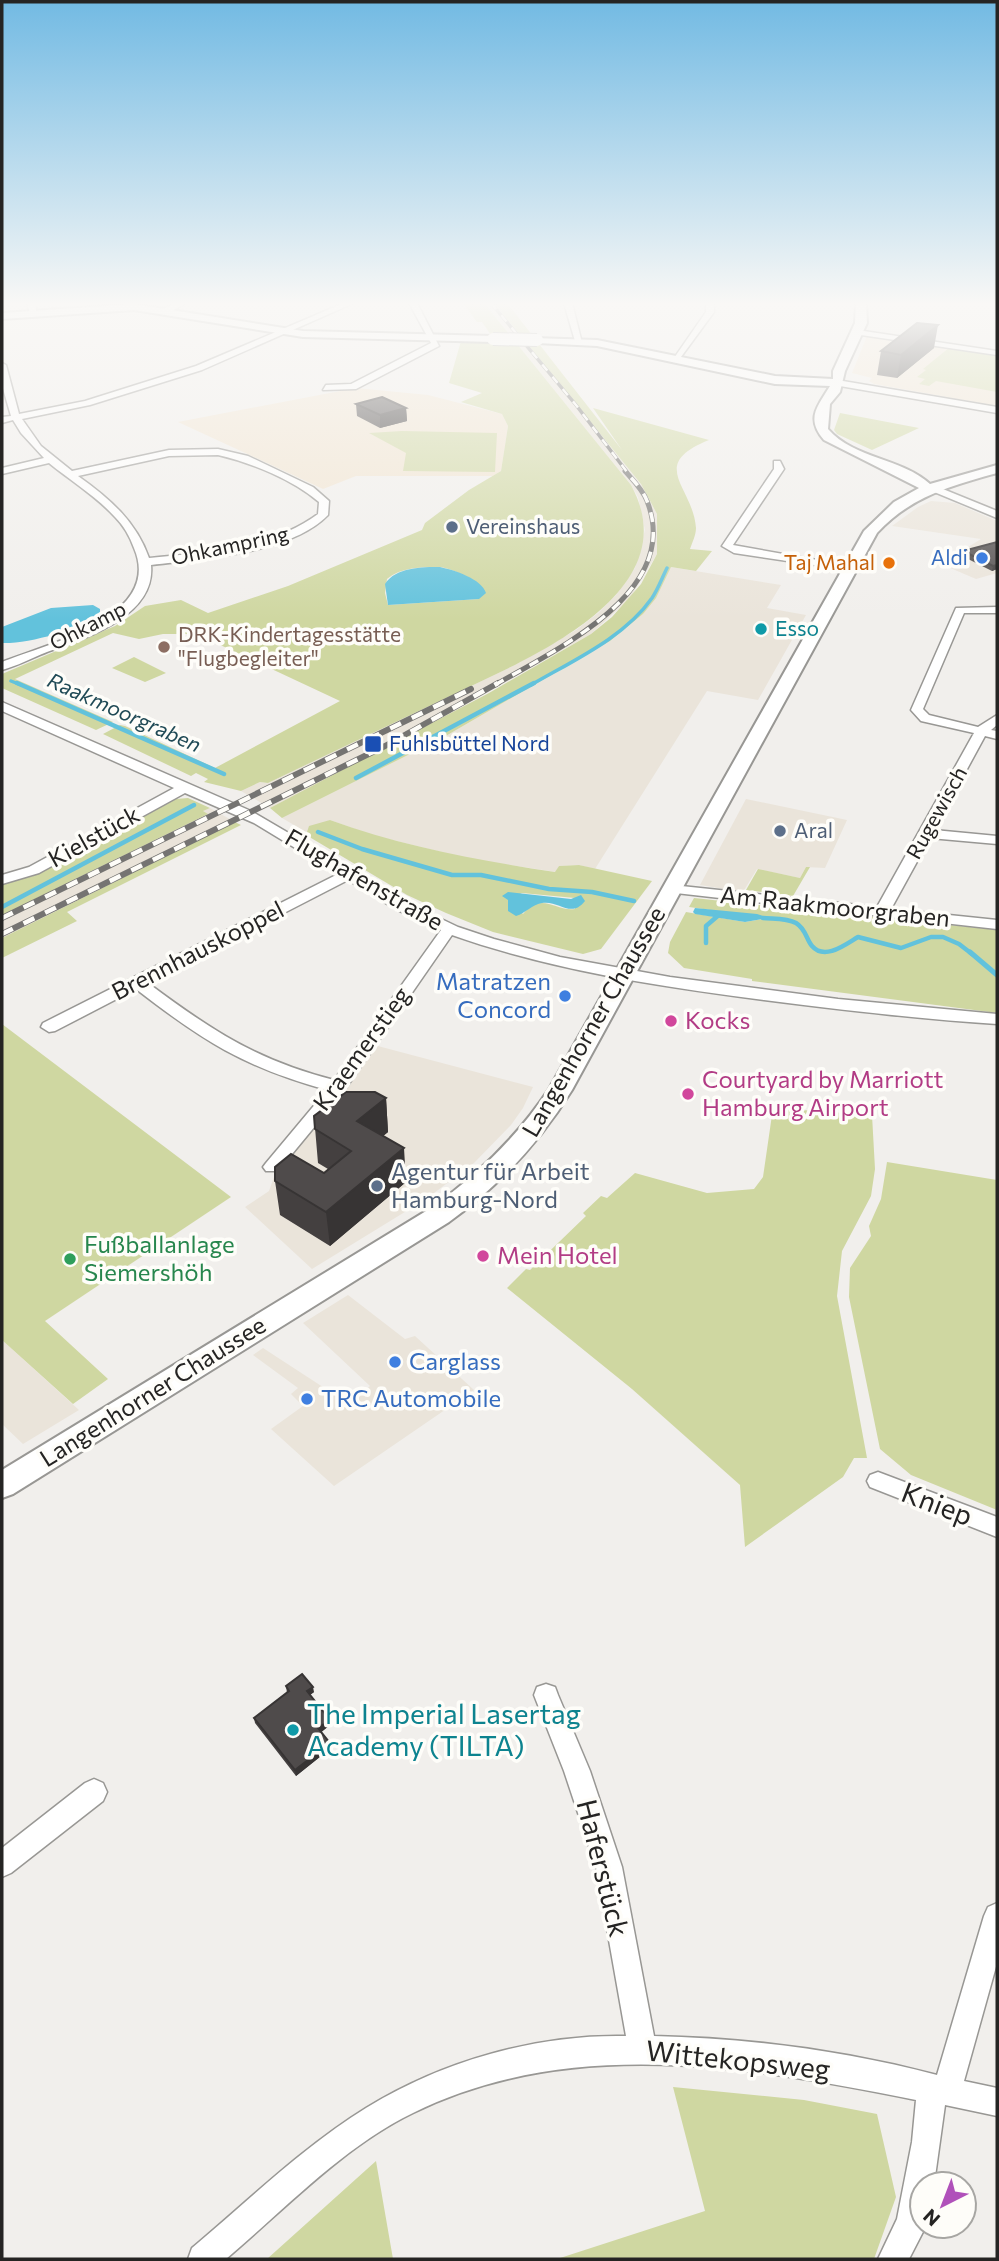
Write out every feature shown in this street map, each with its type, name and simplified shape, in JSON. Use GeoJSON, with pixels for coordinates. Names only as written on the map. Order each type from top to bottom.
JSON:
{"type":"FeatureCollection","features":[{"type":"Feature","properties":{"kind":"main road"},"geometry":{"type":"LineString","coordinates":[[823,409],[821,415],[823,434],[900,476],[927,486]]}},
{"type":"Feature","properties":{"kind":"main road","name":"Langenhorner Chaussee"},"geometry":{"type":"LineString","coordinates":[[2,1485],[440,1216],[485,1182],[519,1150],[546,1114],[850,569],[881,519],[927,486],[997,469]]}},
{"type":"Feature","properties":{"kind":"main road"},"geometry":{"type":"LineString","coordinates":[[900,476],[910,496]]}},
{"type":"Feature","properties":{"kind":"street"},"geometry":{"type":"LineString","coordinates":[[14,409],[24,431],[52,459],[107,501],[126,522],[136,538],[145,562]]}},
{"type":"Feature","properties":{"kind":"street"},"geometry":{"type":"LineString","coordinates":[[2,420],[62,409]]}},
{"type":"Feature","properties":{"kind":"street","name":"Ohkampring"},"geometry":{"type":"LineString","coordinates":[[73,474],[169,453],[218,452],[235,455],[310,489],[324,501],[325,508],[317,521],[287,535],[233,549],[145,562]]}},
{"type":"Feature","properties":{"kind":"street"},"geometry":{"type":"LineString","coordinates":[[2,471],[52,459]]}},
{"type":"Feature","properties":{"kind":"street"},"geometry":{"type":"LineString","coordinates":[[777,463],[779,469],[727,546],[734,550],[850,569]]}},
{"type":"Feature","properties":{"kind":"street"},"geometry":{"type":"LineString","coordinates":[[927,486],[997,515]]}},
{"type":"Feature","properties":{"kind":"street","name":"Ohkamp"},"geometry":{"type":"LineString","coordinates":[[2,666],[101,624],[123,611],[145,585],[145,562]]}},
{"type":"Feature","properties":{"kind":"street"},"geometry":{"type":"LineString","coordinates":[[997,610],[960,610],[916,710],[919,715],[997,735]]}},
{"type":"Feature","properties":{"kind":"street","name":"Flughafenstraße"},"geometry":{"type":"LineString","coordinates":[[2,706],[259,820],[347,875],[449,929],[520,952],[623,975],[869,1007],[997,1018]]}},
{"type":"Feature","properties":{"kind":"street","name":"Rugewisch"},"geometry":{"type":"LineString","coordinates":[[882,912],[982,730],[997,719]]}},
{"type":"Feature","properties":{"kind":"street","name":"Kielstück"},"geometry":{"type":"LineString","coordinates":[[2,880],[34,870],[184,788]]}},
{"type":"Feature","properties":{"kind":"street"},"geometry":{"type":"LineString","coordinates":[[926,833],[997,841]]}},
{"type":"Feature","properties":{"kind":"street","name":"Brennhauskoppel"},"geometry":{"type":"LineString","coordinates":[[50,1027],[347,875]]}},
{"type":"Feature","properties":{"kind":"street","name":"Am Raakmoorgraben"},"geometry":{"type":"LineString","coordinates":[[672,889],[997,925]]}},
{"type":"Feature","properties":{"kind":"street","name":"Kraemerstieg"},"geometry":{"type":"LineString","coordinates":[[272,1167],[338,1087],[449,929]]}},
{"type":"Feature","properties":{"kind":"street"},"geometry":{"type":"LineString","coordinates":[[137,982],[211,1037],[232,1049],[287,1073],[338,1087]]}},
{"type":"Feature","properties":{"kind":"street","name":"Kniep"},"geometry":{"type":"LineString","coordinates":[[878,1481],[997,1527]]}},
{"type":"Feature","properties":{"kind":"street","name":"Haferstück"},"geometry":{"type":"LineString","coordinates":[[546,1695],[578,1771],[609,1867],[642,2048]]}},
{"type":"Feature","properties":{"kind":"street"},"geometry":{"type":"LineString","coordinates":[[2,1864],[94,1792]]}},
{"type":"Feature","properties":{"kind":"street"},"geometry":{"type":"LineString","coordinates":[[893,2259],[912,2222],[940,2090],[997,1916]]}},
{"type":"Feature","properties":{"kind":"street","name":"Wittekopsweg"},"geometry":{"type":"LineString","coordinates":[[202,2259],[348,2138],[403,2102],[458,2079],[516,2063],[571,2053],[642,2048],[708,2052],[811,2066],[997,2102]]}},
{"type":"Feature","properties":{"kind":"shaded area"},"geometry":{"type":"Polygon","coordinates":[[[249,409],[481,409],[502,414],[508,426],[501,471],[493,476],[356,476],[323,489],[178,422],[249,409]]]}},
{"type":"Feature","properties":{"kind":"shaded area"},"geometry":{"type":"Polygon","coordinates":[[[569,409],[580,409],[641,484],[657,514],[657,554],[630,598],[591,634],[389,748],[270,808],[241,791],[260,782],[268,783],[515,665],[576,630],[598,613],[616,595],[635,568],[645,530],[638,497],[569,409]]]}},
{"type":"Feature","properties":{"kind":"shaded area"},"geometry":{"type":"Polygon","coordinates":[[[931,501],[955,503],[997,521],[997,573],[976,579],[941,564],[981,539],[892,526],[931,501]]]}},
{"type":"Feature","properties":{"kind":"shaded area"},"geometry":{"type":"Polygon","coordinates":[[[671,567],[781,585],[767,608],[806,615],[758,700],[707,691],[595,869],[579,865],[559,866],[556,872],[470,859],[372,835],[330,820],[306,832],[282,818],[444,737],[610,641],[643,614],[671,567]]]}},
{"type":"Feature","properties":{"kind":"shaded area"},"geometry":{"type":"Polygon","coordinates":[[[746,799],[847,820],[825,868],[806,867],[800,878],[757,869],[743,892],[700,885],[746,799]]]}},
{"type":"Feature","properties":{"kind":"shaded area"},"geometry":{"type":"Polygon","coordinates":[[[210,808],[235,822],[2,938],[2,915],[207,814],[202,811],[210,808]]]}},
{"type":"Feature","properties":{"kind":"shaded area"},"geometry":{"type":"Polygon","coordinates":[[[374,1045],[533,1087],[511,1125],[474,1163],[426,1199],[312,1269],[245,1207],[269,1191],[274,1177],[333,1106],[374,1045]]]}},
{"type":"Feature","properties":{"kind":"shaded area"},"geometry":{"type":"Polygon","coordinates":[[[348,1295],[405,1339],[415,1336],[474,1390],[334,1486],[271,1429],[303,1406],[291,1394],[298,1388],[253,1355],[263,1348],[349,1404],[370,1386],[303,1323],[348,1295]]]}},
{"type":"Feature","properties":{"kind":"shaded area"},"geometry":{"type":"Polygon","coordinates":[[[2,1340],[79,1410],[23,1444],[2,1424],[2,1340]]]}},
{"type":"Feature","properties":{"kind":"green space"},"geometry":{"type":"Polygon","coordinates":[[[483,409],[569,409],[631,485],[643,516],[642,545],[633,571],[616,595],[568,635],[541,651],[268,783],[260,782],[241,791],[204,782],[208,779],[196,773],[191,776],[103,734],[120,725],[125,726],[215,768],[340,701],[197,634],[163,634],[139,639],[113,633],[15,679],[113,722],[96,730],[2,688],[2,674],[115,626],[145,606],[181,600],[208,613],[288,586],[422,530],[425,523],[469,490],[501,471],[508,426],[502,414],[483,409]],[[440,567],[405,570],[393,575],[387,579],[385,593],[388,605],[479,599],[472,586],[460,574],[440,567]]]}},
{"type":"Feature","properties":{"kind":"green space"},"geometry":{"type":"Polygon","coordinates":[[[580,409],[590,409],[622,450],[593,409],[709,440],[680,458],[677,468],[696,528],[690,549],[712,551],[696,571],[671,567],[656,598],[643,614],[610,641],[444,737],[282,818],[270,808],[489,693],[591,634],[612,617],[641,584],[657,554],[657,514],[641,484],[580,409]]]}},
{"type":"Feature","properties":{"kind":"green space"},"geometry":{"type":"Polygon","coordinates":[[[840,413],[919,428],[872,450],[837,434],[834,430],[840,413]]]}},
{"type":"Feature","properties":{"kind":"green space"},"geometry":{"type":"Polygon","coordinates":[[[369,433],[497,433],[495,472],[403,471],[406,453],[369,433]]]}},
{"type":"Feature","properties":{"kind":"green space"},"geometry":{"type":"Polygon","coordinates":[[[134,657],[166,673],[145,682],[112,668],[134,657]]]}},
{"type":"Feature","properties":{"kind":"green space"},"geometry":{"type":"Polygon","coordinates":[[[188,798],[210,808],[203,811],[208,814],[2,915],[2,884],[33,876],[176,799],[188,798]]]}},
{"type":"Feature","properties":{"kind":"green space"},"geometry":{"type":"Polygon","coordinates":[[[330,820],[386,838],[469,857],[555,872],[559,866],[579,865],[652,881],[601,949],[583,954],[493,932],[407,895],[306,835],[309,826],[330,820]],[[522,893],[508,900],[523,914],[530,907],[543,903],[575,909],[575,898],[522,893]]]}},
{"type":"Feature","properties":{"kind":"green space"},"geometry":{"type":"Polygon","coordinates":[[[235,822],[241,825],[67,912],[77,921],[2,958],[2,938],[235,822]]]}},
{"type":"Feature","properties":{"kind":"green space"},"geometry":{"type":"Polygon","coordinates":[[[806,867],[810,867],[793,896],[746,890],[758,869],[800,878],[806,867]]]}},
{"type":"Feature","properties":{"kind":"green space"},"geometry":{"type":"Polygon","coordinates":[[[694,898],[997,930],[997,1013],[752,981],[684,968],[668,953],[670,942],[686,912],[745,922],[768,918],[689,907],[694,898]]]}},
{"type":"Feature","properties":{"kind":"green space","name":"Fußballanlage Siemershöh"},"geometry":{"type":"Polygon","coordinates":[[[2,1024],[231,1197],[45,1321],[108,1379],[73,1404],[2,1340],[2,1024]]]}},
{"type":"Feature","properties":{"kind":"green space"},"geometry":{"type":"Polygon","coordinates":[[[773,1108],[872,1115],[875,1169],[871,1196],[842,1251],[837,1296],[867,1458],[854,1458],[843,1477],[745,1547],[740,1485],[632,1389],[507,1288],[526,1269],[530,1270],[586,1216],[583,1213],[601,1196],[607,1198],[635,1173],[707,1193],[754,1189],[763,1177],[773,1108]]]}},
{"type":"Feature","properties":{"kind":"green space"},"geometry":{"type":"Polygon","coordinates":[[[887,1162],[997,1180],[997,1510],[911,1475],[880,1449],[849,1297],[850,1268],[871,1236],[869,1226],[881,1199],[887,1162]]]}},
{"type":"Feature","properties":{"kind":"green space"},"geometry":{"type":"Polygon","coordinates":[[[673,2087],[804,2100],[877,2114],[896,2197],[874,2259],[557,2259],[705,2211],[673,2087]]]}},
{"type":"Feature","properties":{"kind":"green space"},"geometry":{"type":"Polygon","coordinates":[[[376,2161],[393,2259],[267,2259],[376,2161]]]}},
{"type":"Feature","properties":{"kind":"water"},"geometry":{"type":"Polygon","coordinates":[[[440,567],[473,579],[486,593],[479,599],[388,605],[385,584],[390,578],[410,569],[440,567]]]}},
{"type":"Feature","properties":{"kind":"water"},"geometry":{"type":"Polygon","coordinates":[[[93,605],[100,609],[100,613],[80,625],[39,638],[2,643],[2,627],[51,608],[93,605]]]}},
{"type":"Feature","properties":{"kind":"water"},"geometry":{"type":"Polygon","coordinates":[[[508,892],[571,899],[581,895],[585,901],[570,909],[542,903],[516,916],[508,911],[508,900],[502,896],[508,892]]]}},
{"type":"Feature","properties":{"kind":"water"},"geometry":{"type":"Polygon","coordinates":[[[695,908],[757,914],[769,918],[745,922],[695,914],[695,908]]]}},
{"type":"Feature","properties":{"kind":"building"},"geometry":{"type":"Polygon","coordinates":[[[366,409],[404,409],[380,415],[366,409]]]}},
{"type":"Feature","properties":{"kind":"building","name":"Aldi"},"geometry":{"type":"Polygon","coordinates":[[[997,542],[997,565],[993,566],[963,551],[997,542]]]}},
{"type":"Feature","properties":{"kind":"building"},"geometry":{"type":"Polygon","coordinates":[[[346,1092],[375,1092],[386,1098],[357,1121],[404,1148],[326,1212],[275,1181],[275,1167],[291,1154],[324,1173],[351,1151],[315,1129],[314,1116],[346,1092]]]}},
{"type":"Feature","properties":{"kind":"building","name":"The Imperial Lasertag Academy (TILTA)"},"geometry":{"type":"Polygon","coordinates":[[[302,1674],[313,1687],[307,1691],[330,1720],[318,1728],[330,1743],[295,1770],[254,1718],[289,1691],[286,1686],[302,1674]]]}},
{"type":"Feature","properties":{"kind":"waterway"},"geometry":{"type":"LineString","coordinates":[[531,685],[596,648],[627,625],[652,598],[667,568]]}},
{"type":"Feature","properties":{"kind":"waterway","name":"Raakmoorgraben"},"geometry":{"type":"LineString","coordinates":[[11,681],[21,685]]}},
{"type":"Feature","properties":{"kind":"waterway","name":"Raakmoorgraben"},"geometry":{"type":"LineString","coordinates":[[17,683],[224,774]]}},
{"type":"Feature","properties":{"kind":"waterway"},"geometry":{"type":"LineString","coordinates":[[356,778],[534,683]]}},
{"type":"Feature","properties":{"kind":"waterway"},"geometry":{"type":"LineString","coordinates":[[2,907],[194,805]]}},
{"type":"Feature","properties":{"kind":"waterway","name":"Raakmoorgraben"},"geometry":{"type":"LineString","coordinates":[[318,832],[362,849],[452,875],[481,875],[549,889],[592,892],[634,901]]}},
{"type":"Feature","properties":{"kind":"waterway"},"geometry":{"type":"LineString","coordinates":[[706,943],[706,926],[720,914]]}},
{"type":"Feature","properties":{"kind":"waterway","name":"Raakmoorgraben"},"geometry":{"type":"LineString","coordinates":[[763,918],[785,919],[796,923],[812,946],[823,952],[835,950],[858,937],[901,948],[931,937],[943,937],[972,954]]}},
{"type":"Feature","properties":{"kind":"waterway","name":"Raakmoorgraben"},"geometry":{"type":"LineString","coordinates":[[970,952],[997,975]]}},
{"type":"Feature","properties":{"kind":"railway"},"geometry":{"type":"LineString","coordinates":[[579,409],[627,472]]}},
{"type":"Feature","properties":{"kind":"railway"},"geometry":{"type":"LineString","coordinates":[[495,685],[579,635],[607,614],[631,590],[647,563],[653,534],[647,501],[625,471]]}},
{"type":"Feature","properties":{"kind":"railway"},"geometry":{"type":"LineString","coordinates":[[2,934],[385,746],[498,683]]}},
{"type":"Feature","properties":{"kind":"railway"},"geometry":{"type":"LineString","coordinates":[[2,918],[471,689]]}},
{"type":"Feature","properties":{"kind":"place","name":"Vereinshaus"},"geometry":{"type":"Point","coordinates":[452,527]}},
{"type":"Feature","properties":{"kind":"place","name":"Aldi"},"geometry":{"type":"Point","coordinates":[982,558]}},
{"type":"Feature","properties":{"kind":"place","name":"Taj Mahal"},"geometry":{"type":"Point","coordinates":[889,563]}},
{"type":"Feature","properties":{"kind":"place","name":"Esso"},"geometry":{"type":"Point","coordinates":[761,629]}},
{"type":"Feature","properties":{"kind":"place","name":"DRK-Kindertagesstätte \"Flugbegleiter\""},"geometry":{"type":"Point","coordinates":[164,647]}},
{"type":"Feature","properties":{"kind":"place","name":"Fuhlsbüttel Nord"},"geometry":{"type":"Point","coordinates":[373,744]}},
{"type":"Feature","properties":{"kind":"place","name":"Aral"},"geometry":{"type":"Point","coordinates":[780,831]}},
{"type":"Feature","properties":{"kind":"place","name":"Matratzen Concord"},"geometry":{"type":"Point","coordinates":[565,996]}},
{"type":"Feature","properties":{"kind":"place","name":"Kocks"},"geometry":{"type":"Point","coordinates":[671,1021]}},
{"type":"Feature","properties":{"kind":"place","name":"Courtyard by Marriott Hamburg Airport"},"geometry":{"type":"Point","coordinates":[688,1094]}},
{"type":"Feature","properties":{"kind":"place","name":"Agentur für Arbeit Hamburg-Nord"},"geometry":{"type":"Point","coordinates":[377,1186]}},
{"type":"Feature","properties":{"kind":"place","name":"Mein Hotel"},"geometry":{"type":"Point","coordinates":[483,1256]}},
{"type":"Feature","properties":{"kind":"place","name":"Fußballanlage Siemershöh"},"geometry":{"type":"Point","coordinates":[70,1259]}},
{"type":"Feature","properties":{"kind":"place","name":"Carglass"},"geometry":{"type":"Point","coordinates":[395,1362]}},
{"type":"Feature","properties":{"kind":"place","name":"TRC Automobile"},"geometry":{"type":"Point","coordinates":[307,1399]}},
{"type":"Feature","properties":{"kind":"place","name":"The Imperial Lasertag Academy (TILTA)"},"geometry":{"type":"Point","coordinates":[293,1730]}}]}
